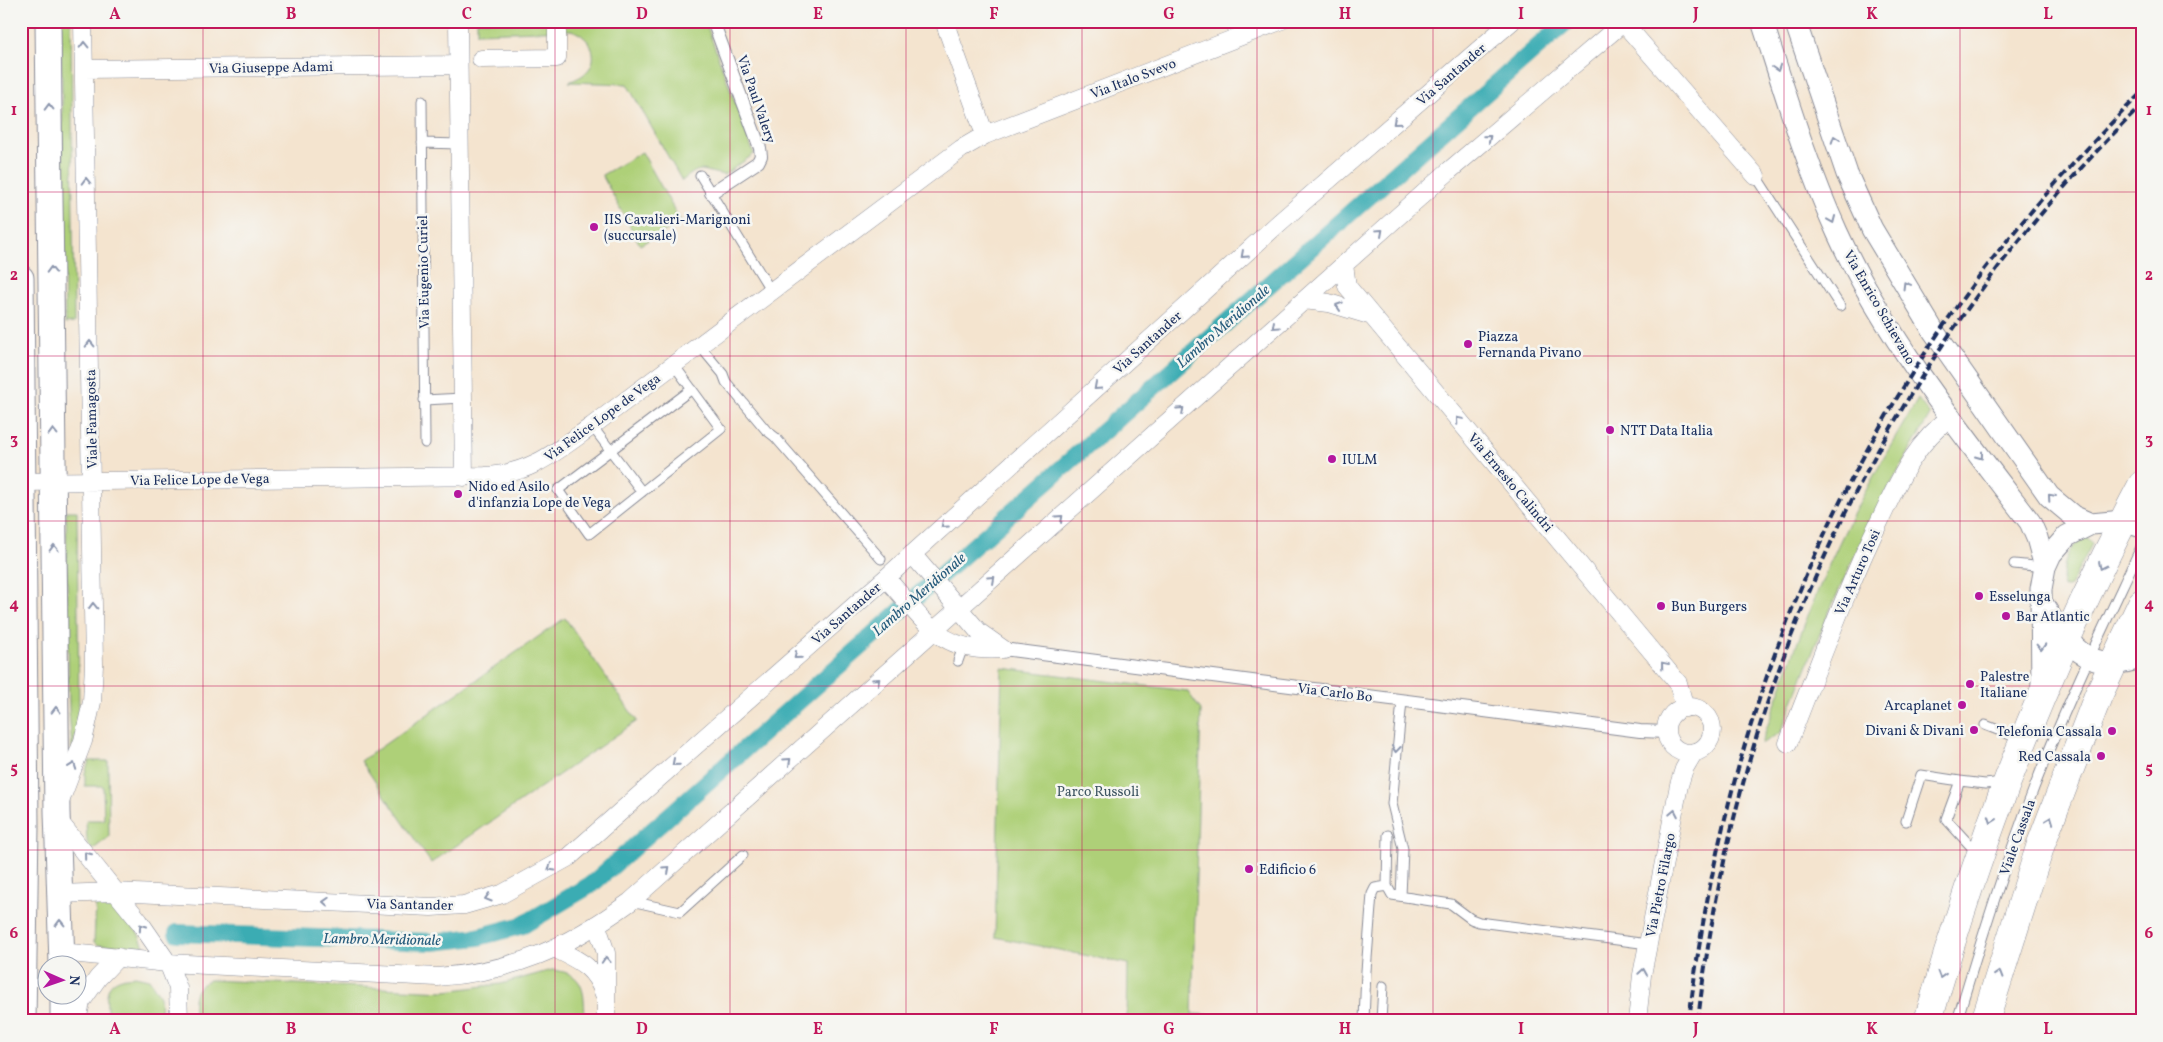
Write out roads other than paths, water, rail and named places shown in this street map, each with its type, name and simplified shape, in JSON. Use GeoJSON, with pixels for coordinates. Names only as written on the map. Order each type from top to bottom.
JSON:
{"type":"FeatureCollection","features":[{"type":"Feature","properties":{"kind":"main road","name":"Viale Famagosta"},"geometry":{"type":"LineString","coordinates":[[48,21],[57,815],[61,954]]}},
{"type":"Feature","properties":{"kind":"main road"},"geometry":{"type":"LineString","coordinates":[[21,278],[23,1021]]}},
{"type":"Feature","properties":{"kind":"main road"},"geometry":{"type":"LineString","coordinates":[[1928,1021],[1979,856],[2006,782],[2042,694],[2067,640],[2132,524],[2142,485]]}},
{"type":"Feature","properties":{"kind":"main road","name":"Viale Cassala"},"geometry":{"type":"LineString","coordinates":[[1985,1021],[2041,844],[2088,722],[2101,661],[2142,603]]}},
{"type":"Feature","properties":{"kind":"main road"},"geometry":{"type":"LineString","coordinates":[[23,896],[60,894]]}},
{"type":"Feature","properties":{"kind":"main road"},"geometry":{"type":"LineString","coordinates":[[22,949],[44,954]]}},
{"type":"Feature","properties":{"kind":"main road"},"geometry":{"type":"LineString","coordinates":[[62,1004],[63,1021]]}},
{"type":"Feature","properties":{"kind":"street","name":"Viale Famagosta"},"geometry":{"type":"LineString","coordinates":[[57,815],[82,741],[92,702],[94,665],[84,21]]}},
{"type":"Feature","properties":{"kind":"street"},"geometry":{"type":"LineString","coordinates":[[458,21],[470,61],[459,144],[464,476]]}},
{"type":"Feature","properties":{"kind":"street","name":"Via Paul Valery"},"geometry":{"type":"LineString","coordinates":[[711,193],[758,162],[760,156],[760,148],[713,21]]}},
{"type":"Feature","properties":{"kind":"street"},"geometry":{"type":"LineString","coordinates":[[944,21],[985,135]]}},
{"type":"Feature","properties":{"kind":"street","name":"Via Italo Svevo"},"geometry":{"type":"LineString","coordinates":[[985,135],[1280,21]]}},
{"type":"Feature","properties":{"kind":"street","name":"Via Santander"},"geometry":{"type":"LineString","coordinates":[[60,894],[114,892],[431,907],[464,905],[502,894],[569,857],[916,558],[1280,222],[1512,21]]}},
{"type":"Feature","properties":{"kind":"street","name":"Via Enrico Schievano"},"geometry":{"type":"LineString","coordinates":[[1762,21],[1818,188],[1837,233],[1888,326],[1916,368],[2030,522],[2037,538],[2045,567]]}},
{"type":"Feature","properties":{"kind":"street"},"geometry":{"type":"LineString","coordinates":[[1795,21],[1847,174],[1872,229],[1934,332],[2049,496],[2073,516],[2091,524]]}},
{"type":"Feature","properties":{"kind":"street"},"geometry":{"type":"LineString","coordinates":[[88,958],[118,957],[168,963],[437,977],[489,971],[556,948],[597,926],[630,901],[956,603],[1246,352],[1450,170],[1623,22],[1756,176]]}},
{"type":"Feature","properties":{"kind":"street","name":"Via Giuseppe Adami"},"geometry":{"type":"LineString","coordinates":[[84,69],[557,58],[557,26]]}},
{"type":"Feature","properties":{"kind":"street","name":"Via Felice Lope de Vega"},"geometry":{"type":"LineString","coordinates":[[23,482],[464,476],[505,475],[520,471],[544,460],[592,426],[962,149],[985,135]]}},
{"type":"Feature","properties":{"kind":"street","name":"Via Ernesto Calindri"},"geometry":{"type":"LineString","coordinates":[[1344,265],[1346,284],[1678,683],[1685,708]]}},
{"type":"Feature","properties":{"kind":"street"},"geometry":{"type":"LineString","coordinates":[[1304,300],[1329,303],[1372,316]]}},
{"type":"Feature","properties":{"kind":"street","name":"Via Arturo Tosi"},"geometry":{"type":"LineString","coordinates":[[1788,743],[1865,550],[1902,476],[1922,442],[1952,416]]}},
{"type":"Feature","properties":{"kind":"street"},"geometry":{"type":"LineString","coordinates":[[2042,694],[2041,600],[2042,578],[2045,567],[2059,544],[2076,530],[2091,524],[2132,524]]}},
{"type":"Feature","properties":{"kind":"street","name":"Via Carlo Bo"},"geometry":{"type":"LineString","coordinates":[[916,558],[979,632],[1003,649]]}},
{"type":"Feature","properties":{"kind":"street","name":"Via Carlo Bo"},"geometry":{"type":"LineString","coordinates":[[890,581],[930,626],[953,644],[960,654],[1003,649],[1653,732],[1667,732]]}},
{"type":"Feature","properties":{"kind":"street"},"geometry":{"type":"LineString","coordinates":[[2041,600],[2067,640],[2101,661],[2142,657]]}},
{"type":"Feature","properties":{"kind":"street"},"geometry":{"type":"LineString","coordinates":[[1685,708],[1701,710],[1712,725],[1712,733],[1708,743],[1702,749],[1686,753],[1676,748],[1670,742],[1667,732],[1670,718],[1675,712],[1685,708]]}},
{"type":"Feature","properties":{"kind":"street","name":"Via Pietro Filargo"},"geometry":{"type":"LineString","coordinates":[[1638,1021],[1642,974],[1679,785],[1684,769],[1694,752]]}},
{"type":"Feature","properties":{"kind":"street"},"geometry":{"type":"LineString","coordinates":[[57,815],[168,963],[178,988],[179,1021]]}},
{"type":"Feature","properties":{"kind":"street"},"geometry":{"type":"LineString","coordinates":[[597,926],[606,953],[606,1021]]}},
{"type":"Feature","properties":{"kind":"street"},"geometry":{"type":"LineString","coordinates":[[556,948],[590,968],[605,996]]}},
{"type":"Feature","properties":{"kind":"street"},"geometry":{"type":"LineString","coordinates":[[77,1021],[81,1002],[98,978],[118,957]]}},
{"type":"Feature","properties":{"kind":"lane","name":"Via Eugenio Curiel"},"geometry":{"type":"LineString","coordinates":[[422,101],[425,442]]}},
{"type":"Feature","properties":{"kind":"lane"},"geometry":{"type":"LineString","coordinates":[[422,144],[459,144]]}},
{"type":"Feature","properties":{"kind":"lane"},"geometry":{"type":"LineString","coordinates":[[700,175],[771,291]]}},
{"type":"Feature","properties":{"kind":"lane"},"geometry":{"type":"LineString","coordinates":[[1756,176],[1840,306]]}},
{"type":"Feature","properties":{"kind":"lane"},"geometry":{"type":"LineString","coordinates":[[699,345],[723,374],[726,382],[766,430],[775,437],[881,559]]}},
{"type":"Feature","properties":{"kind":"lane"},"geometry":{"type":"LineString","coordinates":[[674,365],[692,389],[721,429],[589,534],[558,490],[692,389]]}},
{"type":"Feature","properties":{"kind":"lane"},"geometry":{"type":"LineString","coordinates":[[424,400],[463,398]]}},
{"type":"Feature","properties":{"kind":"lane"},"geometry":{"type":"LineString","coordinates":[[592,426],[642,492]]}},
{"type":"Feature","properties":{"kind":"lane","name":"Viale Cassala"},"geometry":{"type":"LineString","coordinates":[[1957,1021],[2015,838],[2056,732],[2101,661],[2142,545]]}},
{"type":"Feature","properties":{"kind":"lane"},"geometry":{"type":"LineString","coordinates":[[2014,564],[2045,567]]}},
{"type":"Feature","properties":{"kind":"lane"},"geometry":{"type":"LineString","coordinates":[[1401,896],[1403,849],[1392,804],[1402,700]]}},
{"type":"Feature","properties":{"kind":"lane"},"geometry":{"type":"LineString","coordinates":[[1985,725],[2023,740]]}},
{"type":"Feature","properties":{"kind":"lane"},"geometry":{"type":"LineString","coordinates":[[1906,821],[1921,776],[1985,784],[2006,782]]}},
{"type":"Feature","properties":{"kind":"lane"},"geometry":{"type":"LineString","coordinates":[[1960,781],[1946,820],[1979,856]]}},
{"type":"Feature","properties":{"kind":"lane"},"geometry":{"type":"LineString","coordinates":[[1388,836],[1387,886],[1392,895],[1451,904],[1471,919],[1479,922],[1648,944]]}},
{"type":"Feature","properties":{"kind":"lane"},"geometry":{"type":"LineString","coordinates":[[630,901],[680,912],[743,855]]}},
{"type":"Feature","properties":{"kind":"lane"},"geometry":{"type":"LineString","coordinates":[[1364,1021],[1372,894],[1375,888],[1387,886]]}},
{"type":"Feature","properties":{"kind":"lane"},"geometry":{"type":"LineString","coordinates":[[1382,1021],[1383,986]]}},
{"type":"Feature","properties":{"kind":"waterway","name":"Lambro Meridionale"},"geometry":{"type":"LineString","coordinates":[[177,933],[433,942],[478,937],[523,925],[592,884],[1567,21]]}},
{"type":"Feature","properties":{"kind":"railway"},"geometry":{"type":"LineString","coordinates":[[1689,1021],[1703,922],[1724,824],[1750,727],[1783,633],[1821,541],[1866,452],[1917,366],[1974,283],[2055,184],[2142,92]]}},
{"type":"Feature","properties":{"kind":"railway"},"geometry":{"type":"LineString","coordinates":[[1698,1021],[1718,891],[1748,765],[1789,642],[1840,524],[1901,411],[1971,303],[2052,201],[2142,105]]}},
{"type":"Feature","properties":{"kind":"place","name":"IIS Cavalieri-Marignoni (succursale)"},"geometry":{"type":"Point","coordinates":[594,227]}},
{"type":"Feature","properties":{"kind":"place","name":"Piazza Fernanda Pivano"},"geometry":{"type":"Point","coordinates":[1468,344]}},
{"type":"Feature","properties":{"kind":"place","name":"NTT Data Italia"},"geometry":{"type":"Point","coordinates":[1610,430]}},
{"type":"Feature","properties":{"kind":"place","name":"IULM"},"geometry":{"type":"Point","coordinates":[1332,459]}},
{"type":"Feature","properties":{"kind":"place","name":"Nido ed Asilo d'infanzia Lope de Vega"},"geometry":{"type":"Point","coordinates":[458,494]}},
{"type":"Feature","properties":{"kind":"place","name":"Esselunga"},"geometry":{"type":"Point","coordinates":[1979,596]}},
{"type":"Feature","properties":{"kind":"place","name":"Bun Burgers"},"geometry":{"type":"Point","coordinates":[1661,606]}},
{"type":"Feature","properties":{"kind":"place","name":"Bar Atlantic"},"geometry":{"type":"Point","coordinates":[2006,616]}},
{"type":"Feature","properties":{"kind":"place","name":"Palestre Italiane"},"geometry":{"type":"Point","coordinates":[1970,684]}},
{"type":"Feature","properties":{"kind":"place","name":"Arcaplanet"},"geometry":{"type":"Point","coordinates":[1962,705]}},
{"type":"Feature","properties":{"kind":"place","name":"Divani & Divani"},"geometry":{"type":"Point","coordinates":[1974,730]}},
{"type":"Feature","properties":{"kind":"place","name":"Telefonia Cassala"},"geometry":{"type":"Point","coordinates":[2112,731]}},
{"type":"Feature","properties":{"kind":"place","name":"Red Cassala"},"geometry":{"type":"Point","coordinates":[2101,756]}},
{"type":"Feature","properties":{"kind":"place","name":"Edificio 6"},"geometry":{"type":"Point","coordinates":[1249,869]}},
{"type":"Feature","properties":{"kind":"park label","name":"Parco Russoli"},"geometry":{"type":"Point","coordinates":[1098,791]}}]}
